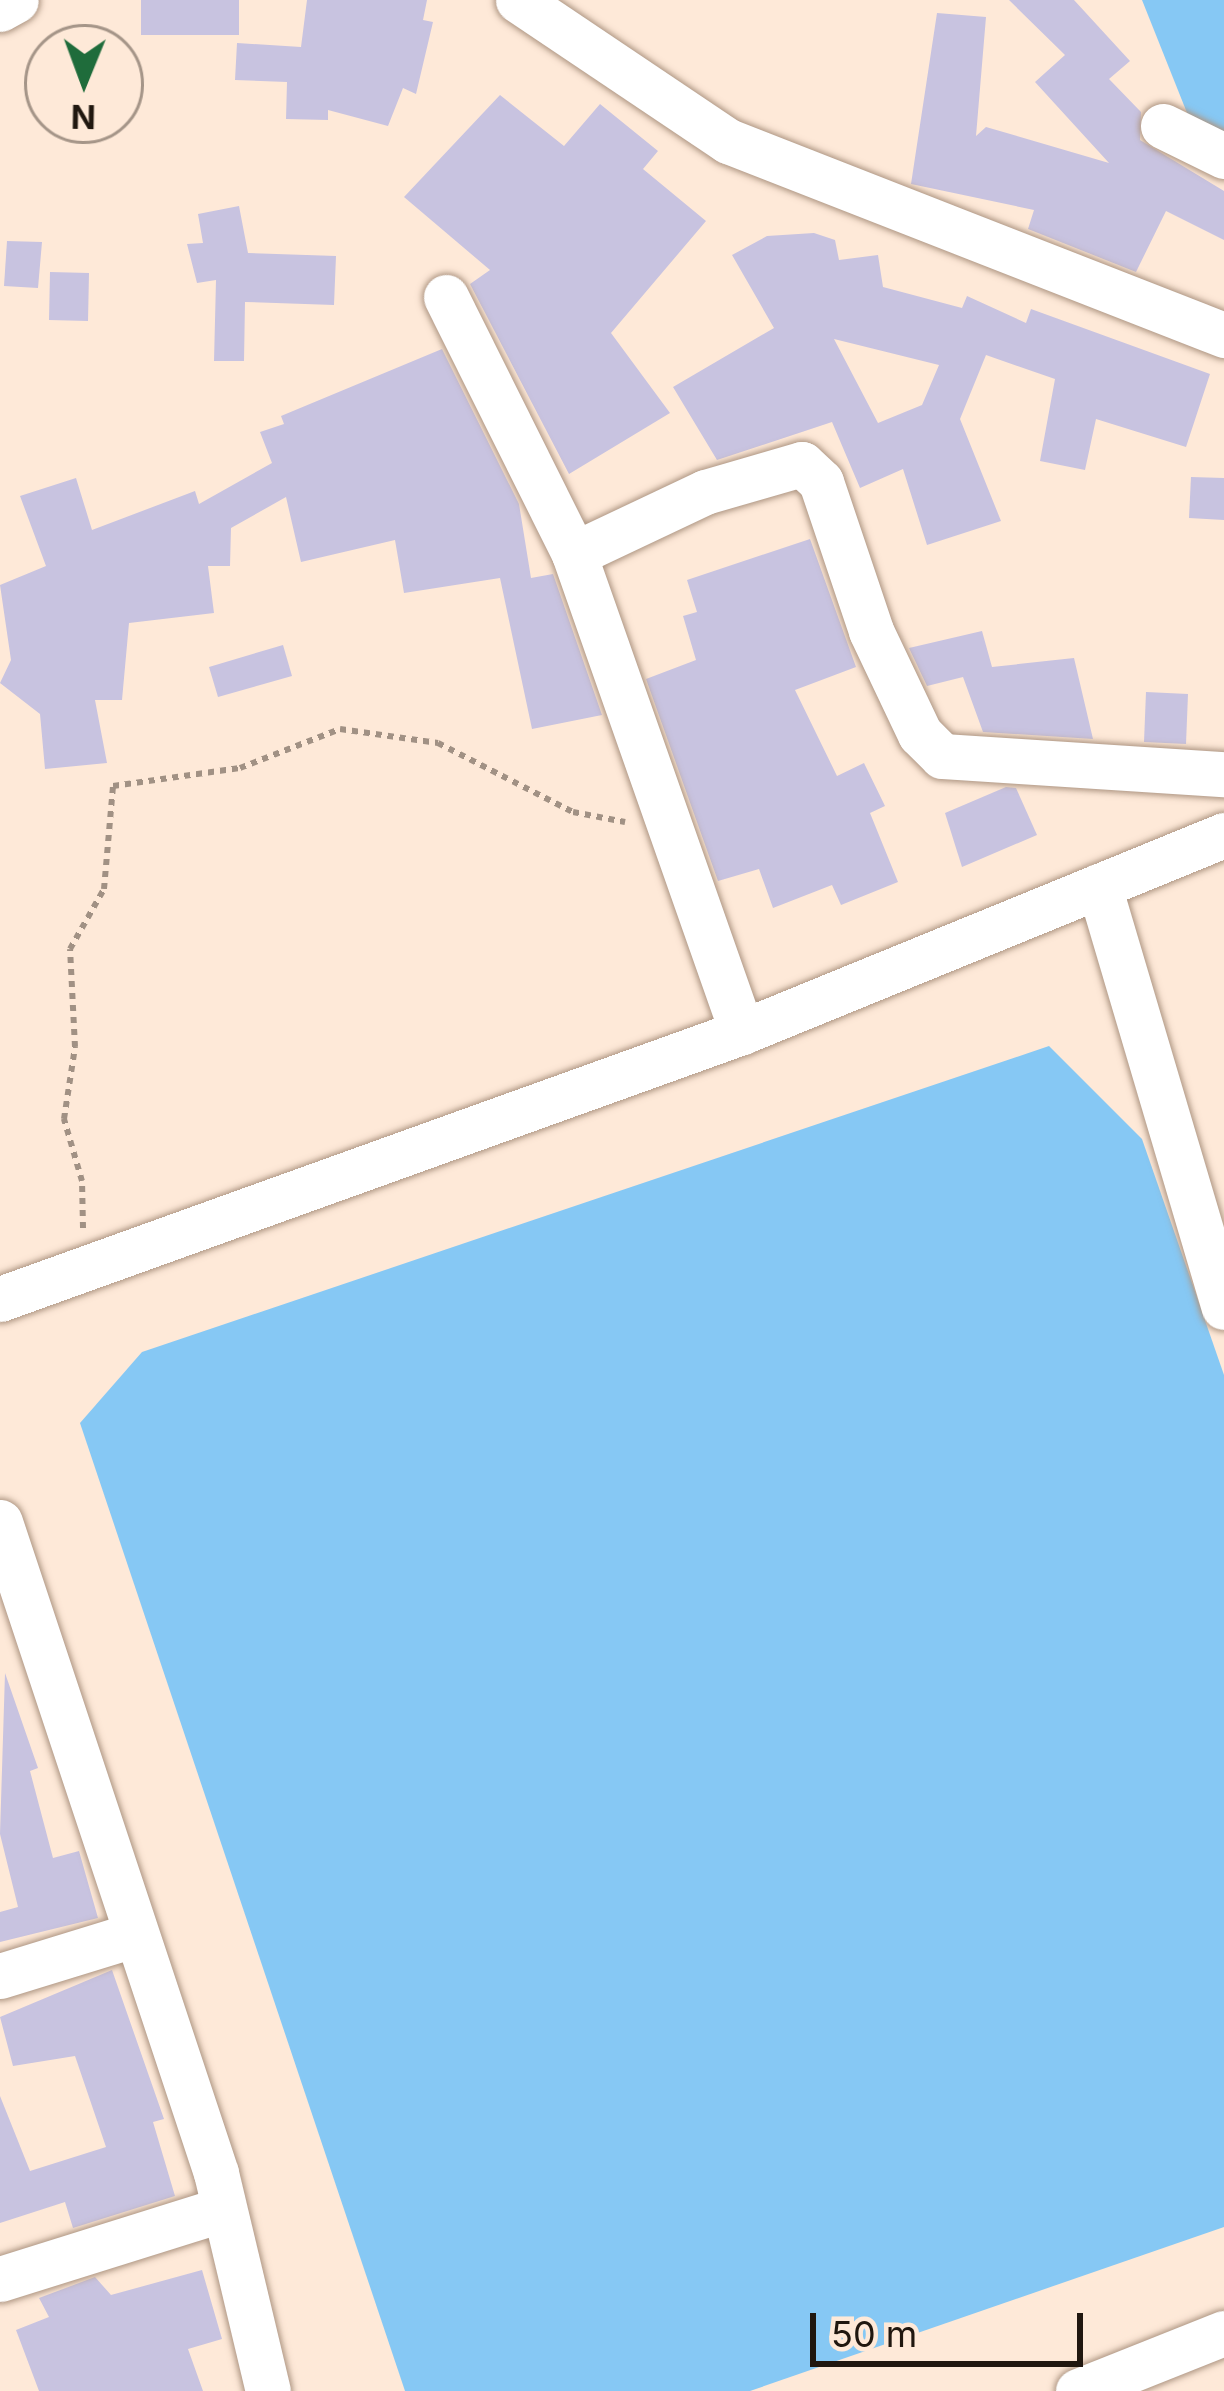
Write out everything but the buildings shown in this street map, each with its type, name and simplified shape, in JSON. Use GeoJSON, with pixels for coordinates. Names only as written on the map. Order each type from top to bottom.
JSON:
{"type":"FeatureCollection","features":[{"type":"Feature","properties":{"kind":"street"},"geometry":{"type":"LineString","coordinates":[[0,9],[16,0]]}},
{"type":"Feature","properties":{"kind":"street"},"geometry":{"type":"LineString","coordinates":[[518,0],[728,141],[1224,335]]}},
{"type":"Feature","properties":{"kind":"street"},"geometry":{"type":"LineString","coordinates":[[1162,126],[1224,156]]}},
{"type":"Feature","properties":{"kind":"street"},"geometry":{"type":"LineString","coordinates":[[446,297],[574,554],[742,1032]]}},
{"type":"Feature","properties":{"kind":"street"},"geometry":{"type":"LineString","coordinates":[[574,554],[705,492],[802,464],[821,482],[910,713],[942,756],[1224,774]]}},
{"type":"Feature","properties":{"kind":"street"},"geometry":{"type":"LineString","coordinates":[[0,1299],[89,1273],[742,1032],[1224,835]]}},
{"type":"Feature","properties":{"kind":"street"},"geometry":{"type":"LineString","coordinates":[[1099,886],[1224,1307]]}},
{"type":"Feature","properties":{"kind":"street"},"geometry":{"type":"LineString","coordinates":[[0,1522],[130,1936],[216,2174],[220,2210],[268,2391]]}},
{"type":"Feature","properties":{"kind":"street"},"geometry":{"type":"LineString","coordinates":[[0,1976],[130,1936]]}},
{"type":"Feature","properties":{"kind":"street"},"geometry":{"type":"LineString","coordinates":[[0,2278],[220,2210]]}},
{"type":"Feature","properties":{"kind":"street"},"geometry":{"type":"LineString","coordinates":[[1078,2391],[1224,2333]]}},
{"type":"Feature","properties":{"kind":"path"},"geometry":{"type":"LineString","coordinates":[[89,1273],[82,1181],[64,1119],[75,1047],[70,949],[104,889],[113,786],[240,768],[340,729],[438,743],[609,824],[670,818]]}},
{"type":"Feature","properties":{"kind":"water"},"geometry":{"type":"Polygon","coordinates":[[[1142,0],[1224,0],[1224,164],[1205,158],[1142,0]]]}},
{"type":"Feature","properties":{"kind":"water"},"geometry":{"type":"Polygon","coordinates":[[[1049,1046],[1142,1139],[1224,1375],[1224,2227],[750,2391],[405,2391],[80,1423],[142,1352],[1049,1046]]]}}]}
